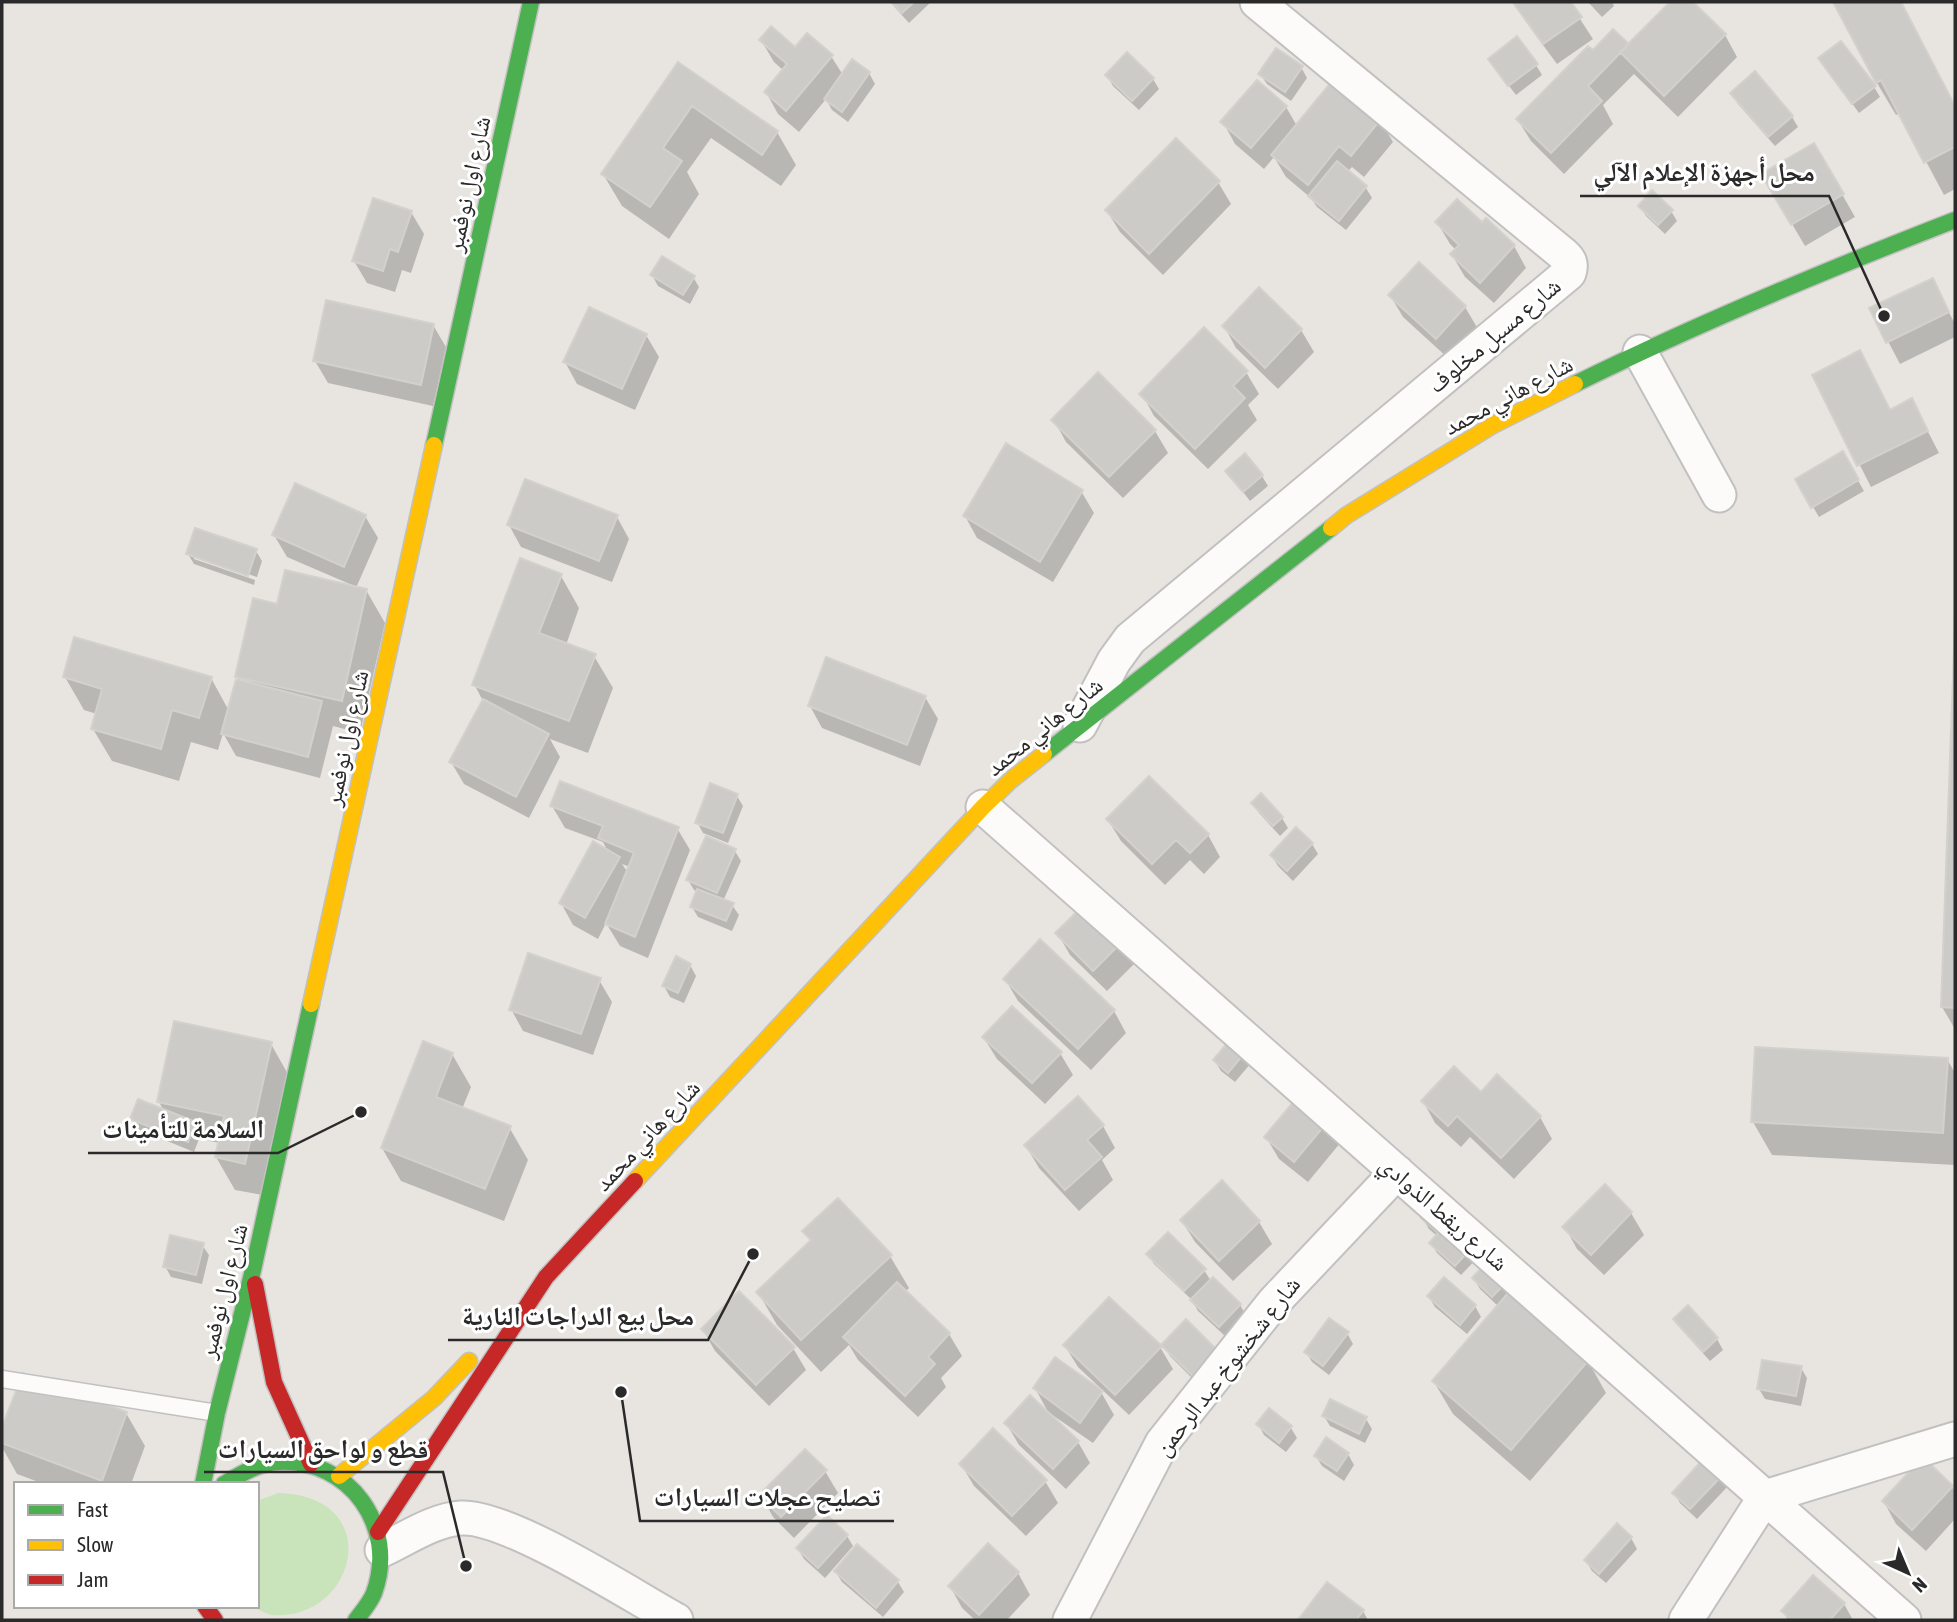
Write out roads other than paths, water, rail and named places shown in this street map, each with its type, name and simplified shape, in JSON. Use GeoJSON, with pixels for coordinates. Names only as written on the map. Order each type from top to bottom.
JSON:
{"type":"FeatureCollection","features":[{"type":"Feature","properties":{"kind":"street","name":"شارع اول نوفمبر"},"geometry":{"type":"LineString","coordinates":[[203,1482],[217,1413],[253,1270],[531,2]]}},
{"type":"Feature","properties":{"kind":"street","name":"شارع مسبل مخلوف"},"geometry":{"type":"LineString","coordinates":[[1079,727],[1114,661],[1130,639],[1569,273],[1571,268],[1568,258],[1257,2]]}},
{"type":"Feature","properties":{"kind":"street","name":"شارع هاني محمد"},"geometry":{"type":"LineString","coordinates":[[380,1541],[546,1277],[1011,780],[1347,515],[1493,425],[1640,352],[1823,272],[1955,220]]}},
{"type":"Feature","properties":{"kind":"street"},"geometry":{"type":"LineString","coordinates":[[1640,352],[1719,495]]}},
{"type":"Feature","properties":{"kind":"street","name":"شارع ريقط الذوادي"},"geometry":{"type":"LineString","coordinates":[[983,807],[1904,1620]]}},
{"type":"Feature","properties":{"kind":"street","name":"شارع شخشوخ عبد الرحمن"},"geometry":{"type":"LineString","coordinates":[[1070,1620],[1162,1443],[1274,1302],[1397,1172]]}},
{"type":"Feature","properties":{"kind":"street"},"geometry":{"type":"LineString","coordinates":[[253,1270],[274,1382],[311,1464]]}},
{"type":"Feature","properties":{"kind":"street"},"geometry":{"type":"LineString","coordinates":[[339,1476],[434,1398],[546,1277]]}},
{"type":"Feature","properties":{"kind":"street"},"geometry":{"type":"LineString","coordinates":[[1686,1620],[1765,1497],[1955,1438]]}},
{"type":"Feature","properties":{"kind":"street"},"geometry":{"type":"LineString","coordinates":[[227,1482],[251,1468],[281,1461],[311,1464],[339,1476],[361,1496],[376,1522],[380,1541],[378,1583],[364,1612],[356,1620]]}},
{"type":"Feature","properties":{"kind":"street"},"geometry":{"type":"LineString","coordinates":[[380,1541],[462,1518],[493,1523],[545,1547],[676,1620]]}},
{"type":"Feature","properties":{"kind":"lane"},"geometry":{"type":"LineString","coordinates":[[2,1379],[217,1413]]}},
{"type":"Feature","properties":{"kind":"place","name":"محل أجهزة الإعلام الآلي"},"geometry":{"type":"Point","coordinates":[1884,316]}},
{"type":"Feature","properties":{"kind":"place","name":"السلامة للتأمينات"},"geometry":{"type":"Point","coordinates":[361,1112]}},
{"type":"Feature","properties":{"kind":"place","name":"محل بيع الدراجات النارية"},"geometry":{"type":"Point","coordinates":[753,1254]}},
{"type":"Feature","properties":{"kind":"place","name":"تصليح عجلات السيارات"},"geometry":{"type":"Point","coordinates":[621,1392]}},
{"type":"Feature","properties":{"kind":"place","name":"قطع و لواحق السيارات"},"geometry":{"type":"Point","coordinates":[466,1566]}}]}
